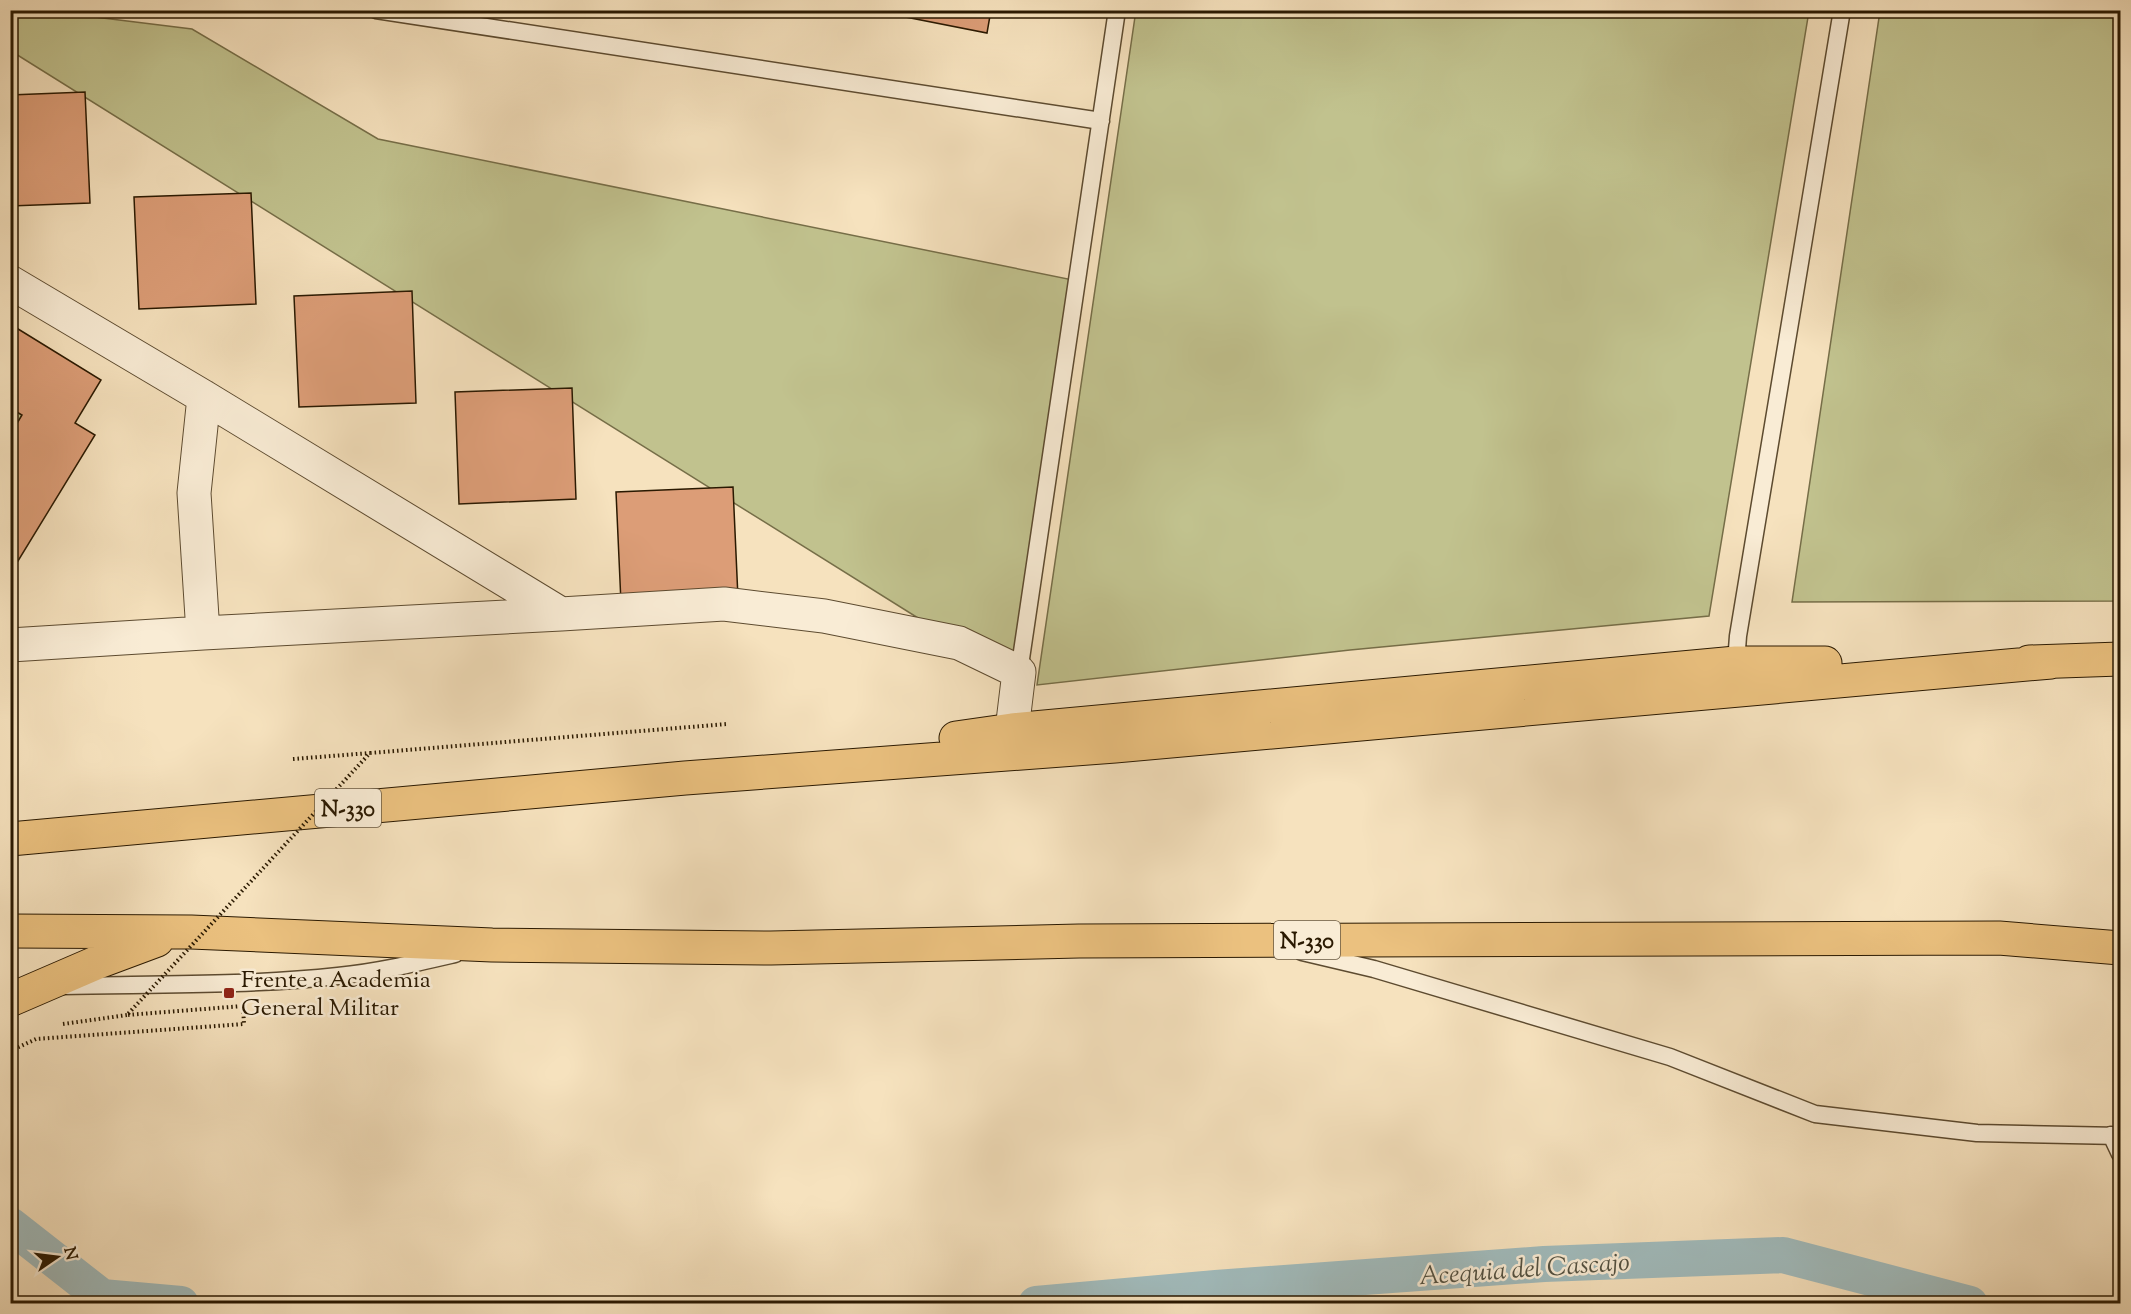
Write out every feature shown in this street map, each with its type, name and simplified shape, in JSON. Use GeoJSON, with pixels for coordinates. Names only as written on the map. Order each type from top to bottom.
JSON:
{"type":"FeatureCollection","features":[{"type":"Feature","properties":{"kind":"highway","name":"N-330"},"geometry":{"type":"LineString","coordinates":[[10,838],[685,778],[1115,746],[2051,662],[2121,659]]}},
{"type":"Feature","properties":{"kind":"highway"},"geometry":{"type":"LineString","coordinates":[[685,778],[1012,730],[1736,663],[2051,662]]}},
{"type":"Feature","properties":{"kind":"highway","name":"N-330"},"geometry":{"type":"LineString","coordinates":[[10,931],[191,932],[492,945],[771,948],[1078,941],[1999,938],[2121,948]]}},
{"type":"Feature","properties":{"kind":"highway"},"geometry":{"type":"LineString","coordinates":[[24,993],[129,949],[191,932]]}},
{"type":"Feature","properties":{"kind":"street"},"geometry":{"type":"LineString","coordinates":[[10,282],[561,614]]}},
{"type":"Feature","properties":{"kind":"street"},"geometry":{"type":"LineString","coordinates":[[203,633],[194,493],[204,397]]}},
{"type":"Feature","properties":{"kind":"street"},"geometry":{"type":"LineString","coordinates":[[10,645],[724,604],[824,616],[958,643],[1019,672],[1012,730]]}},
{"type":"Feature","properties":{"kind":"lane"},"geometry":{"type":"LineString","coordinates":[[376,10],[1101,121]]}},
{"type":"Feature","properties":{"kind":"lane"},"geometry":{"type":"LineString","coordinates":[[1019,672],[1117,10]]}},
{"type":"Feature","properties":{"kind":"lane"},"geometry":{"type":"LineString","coordinates":[[1736,663],[1738,636],[1842,10]]}},
{"type":"Feature","properties":{"kind":"lane"},"geometry":{"type":"LineString","coordinates":[[1257,941],[1374,969],[1670,1057],[1815,1114],[1977,1133],[2116,1136],[2121,1155]]}},
{"type":"Feature","properties":{"kind":"lane"},"geometry":{"type":"LineString","coordinates":[[24,993],[267,982],[339,976],[414,964],[492,945]]}},
{"type":"Feature","properties":{"kind":"path"},"geometry":{"type":"LineString","coordinates":[[293,759],[727,724]]}},
{"type":"Feature","properties":{"kind":"path"},"geometry":{"type":"LineString","coordinates":[[127,1015],[370,753]]}},
{"type":"Feature","properties":{"kind":"path"},"geometry":{"type":"LineString","coordinates":[[10,1051],[36,1040],[244,1024],[243,1006],[127,1015],[63,1024]]}},
{"type":"Feature","properties":{"kind":"green space"},"geometry":{"type":"Polygon","coordinates":[[[1136,10],[1809,11],[1709,616],[1350,650],[1037,685],[1136,10]]]}},
{"type":"Feature","properties":{"kind":"green space"},"geometry":{"type":"Polygon","coordinates":[[[10,11],[46,11],[192,29],[378,139],[1078,281],[1019,672],[958,643],[11,51],[10,11]]]}},
{"type":"Feature","properties":{"kind":"green space"},"geometry":{"type":"Polygon","coordinates":[[[1880,11],[2120,11],[2120,601],[1792,602],[1880,11]]]}},
{"type":"Feature","properties":{"kind":"green space"},"geometry":{"type":"Polygon","coordinates":[[[11,408],[22,415],[11,435],[11,408]]]}},
{"type":"Feature","properties":{"kind":"building"},"geometry":{"type":"Polygon","coordinates":[[[870,10],[991,10],[987,33],[870,10]]]}},
{"type":"Feature","properties":{"kind":"building"},"geometry":{"type":"Polygon","coordinates":[[[85,92],[90,203],[10,206],[10,95],[85,92]]]}},
{"type":"Feature","properties":{"kind":"building"},"geometry":{"type":"Polygon","coordinates":[[[251,193],[256,304],[139,309],[134,197],[251,193]]]}},
{"type":"Feature","properties":{"kind":"building"},"geometry":{"type":"Polygon","coordinates":[[[412,291],[416,403],[299,407],[294,296],[412,291]]]}},
{"type":"Feature","properties":{"kind":"building"},"geometry":{"type":"Polygon","coordinates":[[[10,324],[101,380],[75,423],[95,435],[10,574],[10,435],[22,415],[10,408],[10,324]]]}},
{"type":"Feature","properties":{"kind":"building"},"geometry":{"type":"Polygon","coordinates":[[[572,388],[576,499],[459,504],[455,392],[572,388]]]}},
{"type":"Feature","properties":{"kind":"building"},"geometry":{"type":"Polygon","coordinates":[[[733,487],[738,598],[621,603],[616,492],[733,487]]]}},
{"type":"Feature","properties":{"kind":"waterway","name":"Acequia del Cascajo"},"geometry":{"type":"LineString","coordinates":[[10,1225],[102,1297],[181,1304]]}},
{"type":"Feature","properties":{"kind":"waterway","name":"Acequia del Cascajo"},"geometry":{"type":"LineString","coordinates":[[1036,1304],[1216,1288],[1544,1264],[1783,1255],[1970,1304]]}},
{"type":"Feature","properties":{"kind":"place","name":"Frente a Academia General Militar"},"geometry":{"type":"Point","coordinates":[229,993]}}]}
